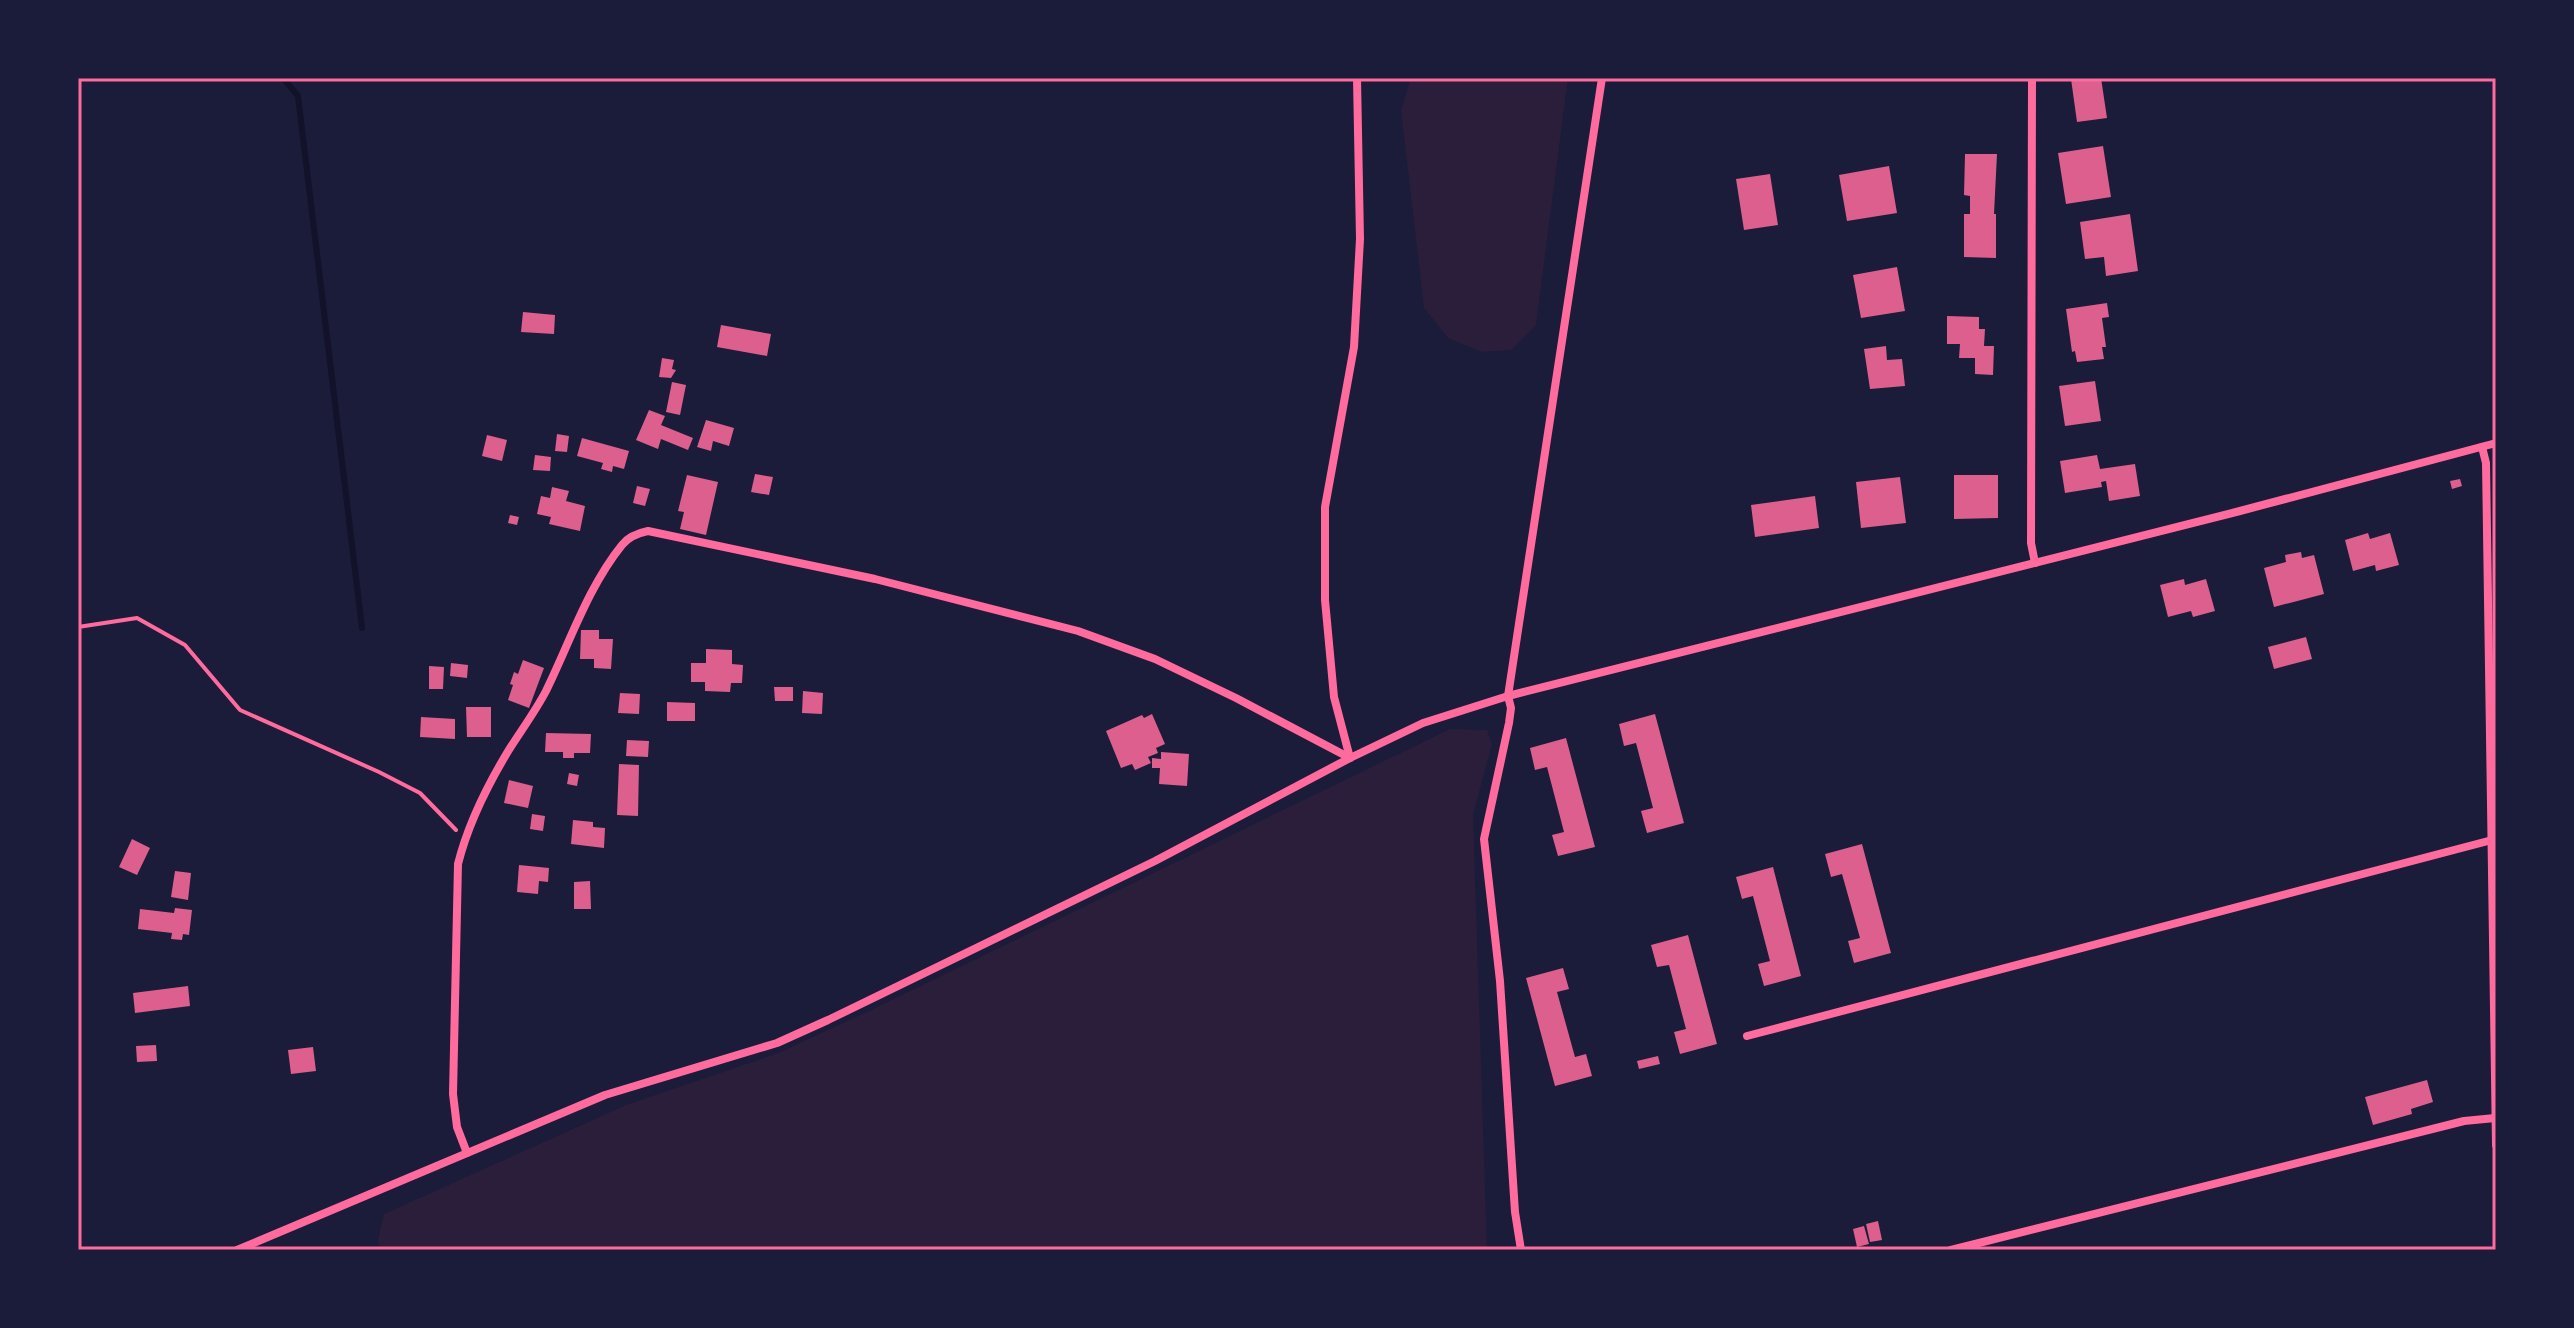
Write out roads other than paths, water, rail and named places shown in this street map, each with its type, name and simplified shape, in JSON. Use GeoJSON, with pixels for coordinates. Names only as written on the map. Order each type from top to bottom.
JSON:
{"type":"FeatureCollection","features":[{"type":"Feature","properties":{"kind":"street"},"geometry":{"type":"LineString","coordinates":[[1350,758],[1334,697],[1325,600],[1325,507],[1354,347],[1360,239],[1357,78]]}},
{"type":"Feature","properties":{"kind":"street"},"geometry":{"type":"LineString","coordinates":[[1521,1250],[1515,1212],[1500,981],[1484,839],[1509,723],[1511,708],[1508,696],[1602,78]]}},
{"type":"Feature","properties":{"kind":"street"},"geometry":{"type":"LineString","coordinates":[[2032,78],[2031,543],[2035,563]]}},
{"type":"Feature","properties":{"kind":"street"},"geometry":{"type":"LineString","coordinates":[[237,1250],[605,1095],[777,1043],[1155,861],[1423,723],[1508,696],[2496,443]]}},
{"type":"Feature","properties":{"kind":"street"},"geometry":{"type":"LineString","coordinates":[[2482,447],[2486,463],[2496,1145]]}},
{"type":"Feature","properties":{"kind":"street"},"geometry":{"type":"LineString","coordinates":[[467,1153],[457,1127],[453,1094],[456,898],[464,836],[498,768],[545,694],[577,622],[601,578],[624,543],[636,534],[648,531],[875,579],[1078,631],[1155,659],[1350,758]]}},
{"type":"Feature","properties":{"kind":"street"},"geometry":{"type":"LineString","coordinates":[[1747,1036],[2492,840]]}},
{"type":"Feature","properties":{"kind":"street"},"geometry":{"type":"LineString","coordinates":[[1951,1250],[2464,1121],[2495,1118]]}},
{"type":"Feature","properties":{"kind":"waterway"},"geometry":{"type":"LineString","coordinates":[[283,78],[298,96],[362,628]]}}]}
